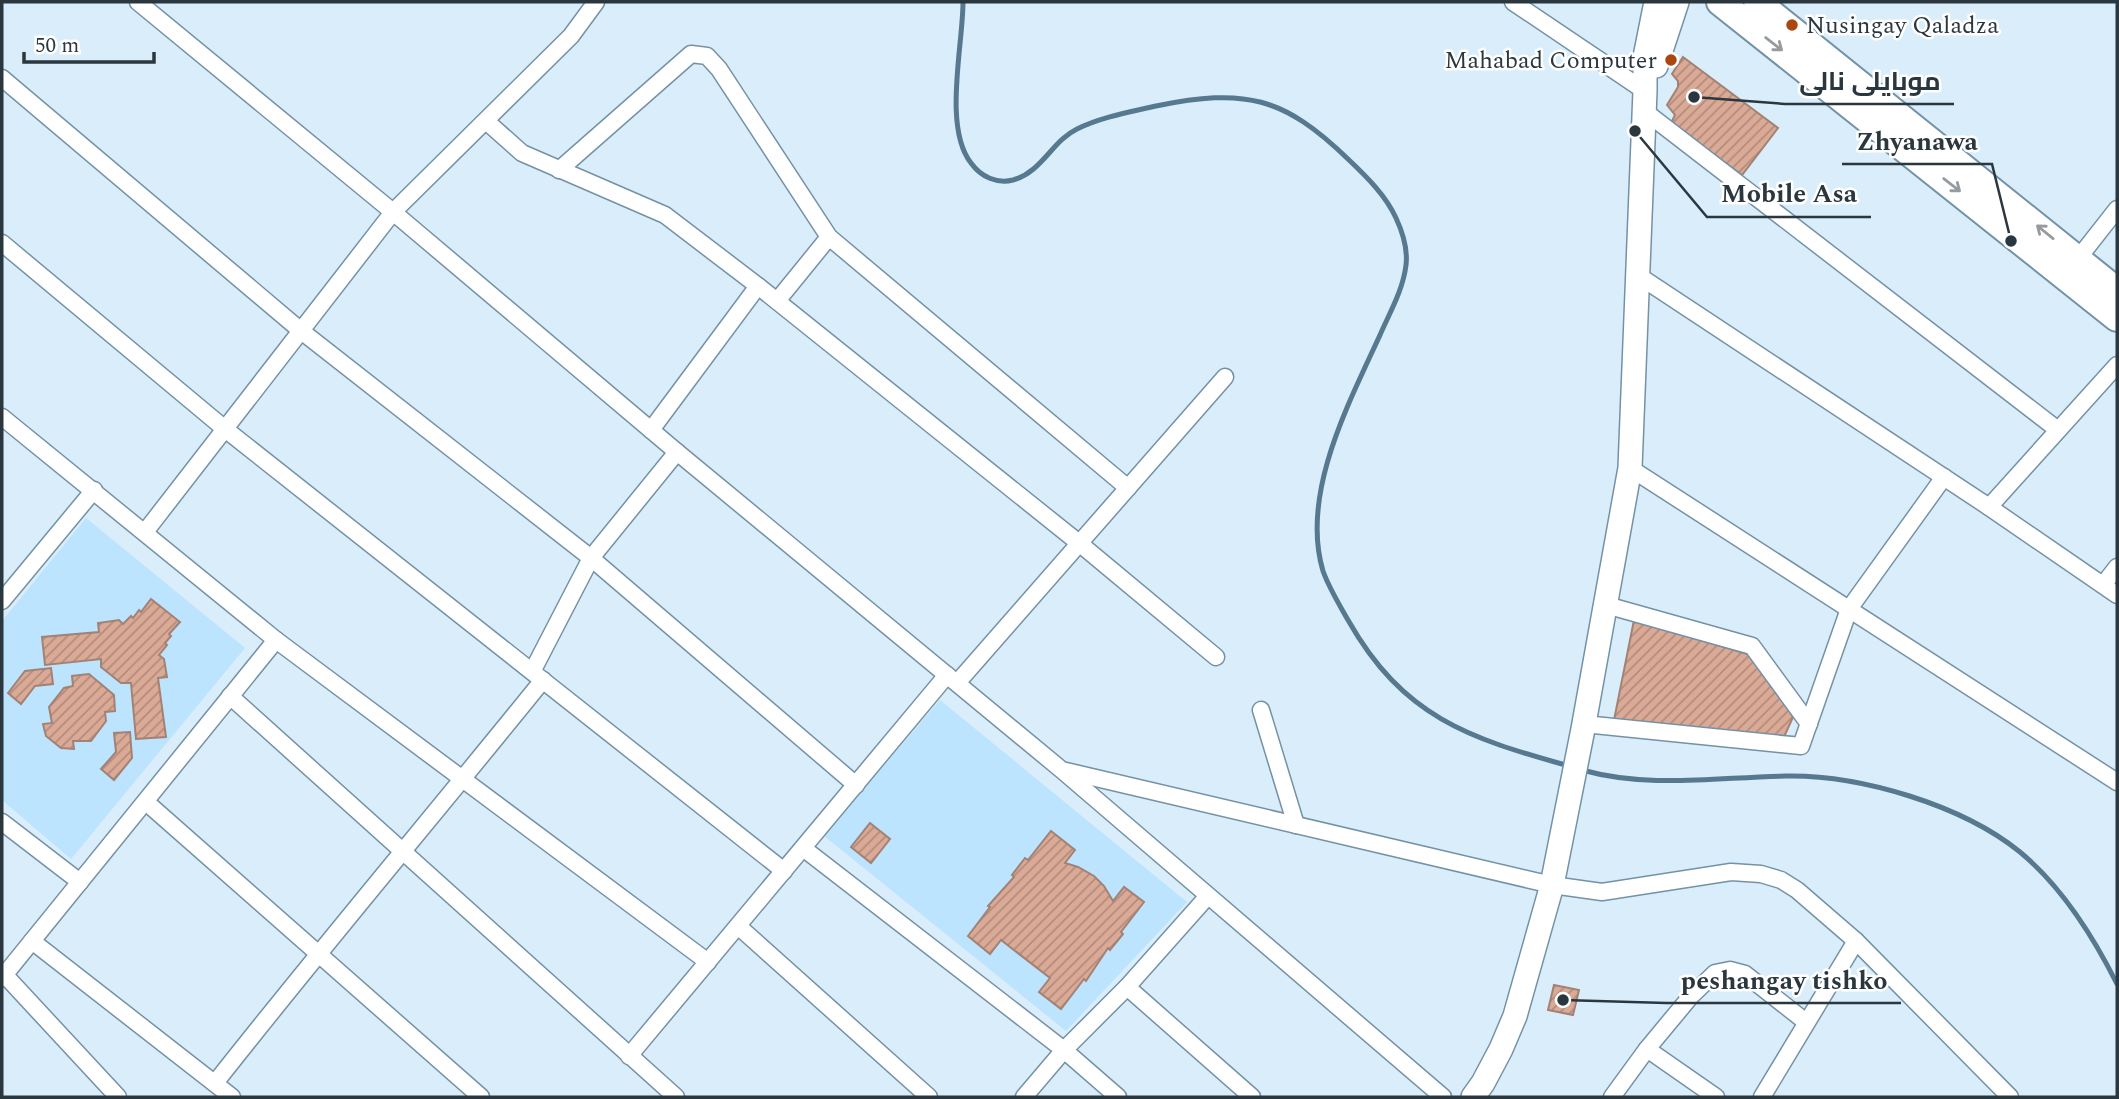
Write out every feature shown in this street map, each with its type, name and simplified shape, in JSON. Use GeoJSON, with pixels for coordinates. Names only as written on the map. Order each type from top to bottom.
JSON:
{"type":"FeatureCollection","features":[{"type":"Feature","properties":{"kind":"main road"},"geometry":{"type":"LineString","coordinates":[[1720,2],[2072,267],[2117,291]]}},
{"type":"Feature","properties":{"kind":"main road"},"geometry":{"type":"LineString","coordinates":[[1757,2],[2072,267],[2117,318]]}},
{"type":"Feature","properties":{"kind":"street"},"geometry":{"type":"LineString","coordinates":[[138,2],[1063,771],[1443,1097]]}},
{"type":"Feature","properties":{"kind":"street"},"geometry":{"type":"LineString","coordinates":[[145,531],[393,212],[571,36],[596,2]]}},
{"type":"Feature","properties":{"kind":"street"},"geometry":{"type":"LineString","coordinates":[[1513,2],[1644,101],[2058,430]]}},
{"type":"Feature","properties":{"kind":"street"},"geometry":{"type":"LineString","coordinates":[[1473,1097],[1495,1060],[1515,1016],[1552,885],[1584,727],[1630,468],[1644,57],[1657,2]]}},
{"type":"Feature","properties":{"kind":"street"},"geometry":{"type":"LineString","coordinates":[[1644,101],[1677,2]]}},
{"type":"Feature","properties":{"kind":"street"},"geometry":{"type":"LineString","coordinates":[[559,170],[691,54],[707,56],[719,69],[829,237],[1128,488]]}},
{"type":"Feature","properties":{"kind":"street"},"geometry":{"type":"LineString","coordinates":[[2,78],[300,330],[591,558],[856,785]]}},
{"type":"Feature","properties":{"kind":"street"},"geometry":{"type":"LineString","coordinates":[[486,121],[522,153],[665,215],[777,301],[1079,543],[1216,657]]}},
{"type":"Feature","properties":{"kind":"street"},"geometry":{"type":"LineString","coordinates":[[2072,267],[2117,209]]}},
{"type":"Feature","properties":{"kind":"street"},"geometry":{"type":"LineString","coordinates":[[777,301],[829,237]]}},
{"type":"Feature","properties":{"kind":"street"},"geometry":{"type":"LineString","coordinates":[[2,243],[225,429],[784,870]]}},
{"type":"Feature","properties":{"kind":"street"},"geometry":{"type":"LineString","coordinates":[[1636,274],[1989,507],[2117,595]]}},
{"type":"Feature","properties":{"kind":"street"},"geometry":{"type":"LineString","coordinates":[[651,430],[758,286]]}},
{"type":"Feature","properties":{"kind":"street"},"geometry":{"type":"LineString","coordinates":[[1989,507],[2117,365]]}},
{"type":"Feature","properties":{"kind":"street"},"geometry":{"type":"LineString","coordinates":[[629,1056],[856,785],[1079,543],[1225,377]]}},
{"type":"Feature","properties":{"kind":"street"},"geometry":{"type":"LineString","coordinates":[[2,417],[276,640],[708,962]]}},
{"type":"Feature","properties":{"kind":"street"},"geometry":{"type":"LineString","coordinates":[[215,1083],[318,953],[463,780],[538,675],[591,558],[677,452]]}},
{"type":"Feature","properties":{"kind":"street"},"geometry":{"type":"LineString","coordinates":[[1630,468],[2117,782]]}},
{"type":"Feature","properties":{"kind":"street"},"geometry":{"type":"LineString","coordinates":[[1584,727],[1801,746],[1849,609],[1944,477]]}},
{"type":"Feature","properties":{"kind":"street"},"geometry":{"type":"LineString","coordinates":[[5,591],[94,491]]}},
{"type":"Feature","properties":{"kind":"street"},"geometry":{"type":"LineString","coordinates":[[2103,585],[2117,567]]}},
{"type":"Feature","properties":{"kind":"street"},"geometry":{"type":"LineString","coordinates":[[1606,605],[1752,646],[1809,724]]}},
{"type":"Feature","properties":{"kind":"street"},"geometry":{"type":"LineString","coordinates":[[118,1097],[3,975],[276,640]]}},
{"type":"Feature","properties":{"kind":"street"},"geometry":{"type":"LineString","coordinates":[[230,696],[676,1097]]}},
{"type":"Feature","properties":{"kind":"street"},"geometry":{"type":"LineString","coordinates":[[1261,709],[1296,825]]}},
{"type":"Feature","properties":{"kind":"street"},"geometry":{"type":"LineString","coordinates":[[1063,771],[1552,885],[1602,892],[1716,873],[1761,874],[1789,884],[1856,941],[2010,1097]]}},
{"type":"Feature","properties":{"kind":"street"},"geometry":{"type":"LineString","coordinates":[[146,802],[481,1097]]}},
{"type":"Feature","properties":{"kind":"street"},"geometry":{"type":"LineString","coordinates":[[2,822],[80,882]]}},
{"type":"Feature","properties":{"kind":"street"},"geometry":{"type":"LineString","coordinates":[[803,848],[1065,1050],[1118,1097]]}},
{"type":"Feature","properties":{"kind":"street"},"geometry":{"type":"LineString","coordinates":[[1024,1097],[1208,897]]}},
{"type":"Feature","properties":{"kind":"street"},"geometry":{"type":"LineString","coordinates":[[738,926],[929,1097]]}},
{"type":"Feature","properties":{"kind":"street"},"geometry":{"type":"LineString","coordinates":[[32,941],[232,1097]]}},
{"type":"Feature","properties":{"kind":"street"},"geometry":{"type":"LineString","coordinates":[[1762,1097],[1856,941]]}},
{"type":"Feature","properties":{"kind":"street"},"geometry":{"type":"LineString","coordinates":[[1612,1097],[1699,986],[1715,973],[1723,970],[1745,974],[1806,1022]]}},
{"type":"Feature","properties":{"kind":"street"},"geometry":{"type":"LineString","coordinates":[[1127,987],[1252,1097]]}},
{"type":"Feature","properties":{"kind":"street"},"geometry":{"type":"LineString","coordinates":[[1647,1049],[1716,1097]]}},
{"type":"Feature","properties":{"kind":"shaded area"},"geometry":{"type":"Polygon","coordinates":[[[86,518],[245,648],[71,859],[2,800],[2,621],[86,518]]]}},
{"type":"Feature","properties":{"kind":"shaded area"},"geometry":{"type":"Polygon","coordinates":[[[940,700],[1187,902],[1066,1031],[824,836],[940,700]]]}},
{"type":"Feature","properties":{"kind":"building"},"geometry":{"type":"Polygon","coordinates":[[[1683,57],[1778,128],[1742,175],[1671,123],[1675,115],[1667,105],[1678,87],[1678,81],[1672,74],[1683,57]]]}},
{"type":"Feature","properties":{"kind":"building"},"geometry":{"type":"Polygon","coordinates":[[[151,599],[180,622],[169,634],[171,636],[165,643],[167,645],[159,655],[164,659],[167,677],[158,678],[166,737],[136,739],[131,683],[121,683],[101,667],[101,659],[45,665],[42,637],[99,632],[98,623],[119,620],[123,624],[139,610],[141,612],[151,599]]]}},
{"type":"Feature","properties":{"kind":"building"},"geometry":{"type":"Polygon","coordinates":[[[1634,620],[1754,656],[1793,717],[1784,737],[1614,720],[1634,620]]]}},
{"type":"Feature","properties":{"kind":"building"},"geometry":{"type":"Polygon","coordinates":[[[51,668],[53,684],[35,686],[21,704],[8,693],[25,671],[51,668]]]}},
{"type":"Feature","properties":{"kind":"building"},"geometry":{"type":"Polygon","coordinates":[[[89,674],[114,695],[115,711],[105,712],[106,721],[91,741],[73,741],[74,749],[61,748],[46,736],[43,724],[52,723],[49,707],[64,688],[73,686],[72,676],[89,674]]]}},
{"type":"Feature","properties":{"kind":"building"},"geometry":{"type":"Polygon","coordinates":[[[130,732],[132,758],[114,780],[101,769],[116,752],[114,733],[130,732]]]}},
{"type":"Feature","properties":{"kind":"building"},"geometry":{"type":"Polygon","coordinates":[[[870,823],[890,839],[871,863],[851,847],[870,823]]]}},
{"type":"Feature","properties":{"kind":"building"},"geometry":{"type":"Polygon","coordinates":[[[1051,831],[1075,850],[1065,863],[1094,876],[1113,901],[1124,887],[1144,902],[1121,932],[1123,934],[1110,950],[1108,948],[1086,981],[1084,979],[1061,1009],[1039,992],[1050,978],[1001,940],[990,954],[968,936],[990,907],[988,906],[1014,877],[1012,875],[1025,858],[1028,860],[1051,831]]]}},
{"type":"Feature","properties":{"kind":"building"},"geometry":{"type":"Polygon","coordinates":[[[1554,985],[1579,990],[1573,1015],[1548,1010],[1554,985]]]}},
{"type":"Feature","properties":{"kind":"waterway"},"geometry":{"type":"LineString","coordinates":[[963,2],[956,108],[958,129],[963,148],[971,163],[990,178],[1007,181],[1023,176],[1039,164],[1068,134],[1096,121],[1136,110],[1187,101],[1239,98],[1261,102],[1304,122],[1349,160],[1381,194],[1401,229],[1406,247],[1406,265],[1396,301],[1342,419],[1331,450],[1318,511],[1318,542],[1323,571],[1348,620],[1369,653],[1415,701],[1441,719],[1469,733],[1569,766]]}},
{"type":"Feature","properties":{"kind":"waterway"},"geometry":{"type":"LineString","coordinates":[[1582,770],[1608,776],[1659,781],[1816,777],[1878,787],[1940,807],[1996,835],[2035,865],[2075,913],[2117,984]]}},
{"type":"Feature","properties":{"kind":"place","name":"Nusingay Qaladza"},"geometry":{"type":"Point","coordinates":[1792,25]}},
{"type":"Feature","properties":{"kind":"place","name":"Mahabad Computer"},"geometry":{"type":"Point","coordinates":[1671,60]}},
{"type":"Feature","properties":{"kind":"place","name":"موبايلى نالى"},"geometry":{"type":"Point","coordinates":[1694,97]}},
{"type":"Feature","properties":{"kind":"place","name":"Mobile Asa"},"geometry":{"type":"Point","coordinates":[1635,131]}},
{"type":"Feature","properties":{"kind":"place","name":"Zhyanawa"},"geometry":{"type":"Point","coordinates":[2011,241]}},
{"type":"Feature","properties":{"kind":"place","name":"peshangay tishko"},"geometry":{"type":"Point","coordinates":[1563,1000]}}]}
